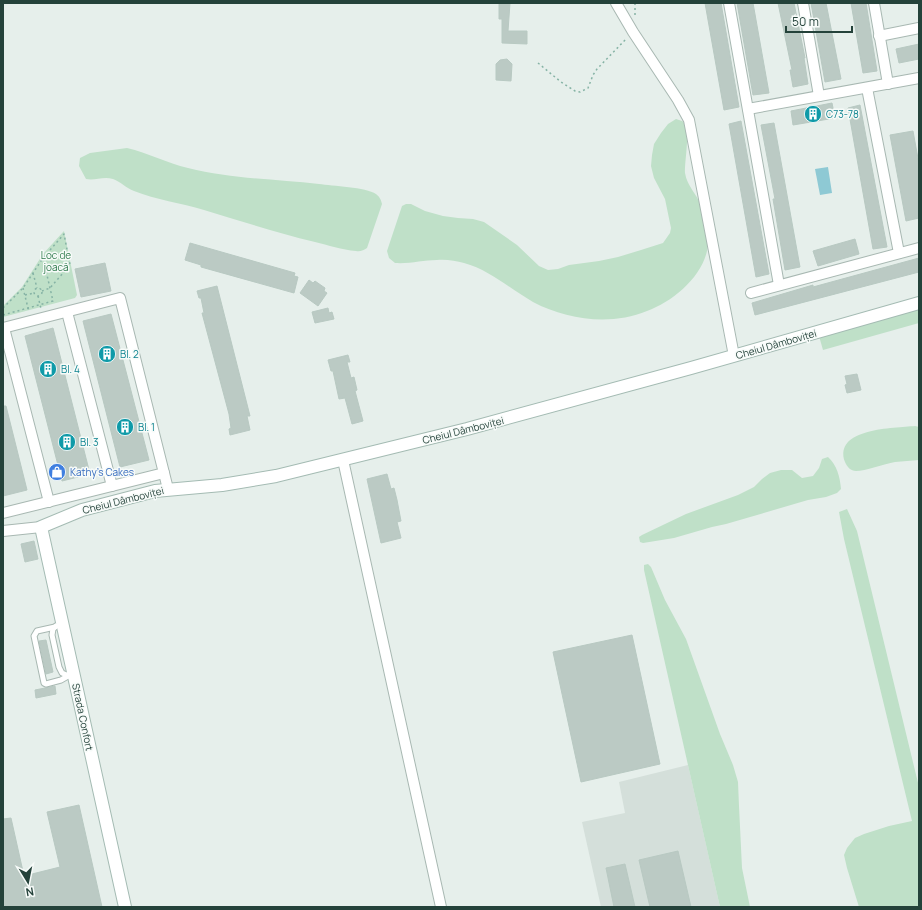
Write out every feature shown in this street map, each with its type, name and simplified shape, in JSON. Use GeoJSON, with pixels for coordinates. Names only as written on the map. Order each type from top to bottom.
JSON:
{"type":"FeatureCollection","features":[{"type":"Feature","properties":{"kind":"street"},"geometry":{"type":"LineString","coordinates":[[616,3],[633,32],[678,100],[690,125],[734,356]]}},
{"type":"Feature","properties":{"kind":"street"},"geometry":{"type":"LineString","coordinates":[[729,3],[779,285]]}},
{"type":"Feature","properties":{"kind":"street"},"geometry":{"type":"LineString","coordinates":[[803,3],[819,96]]}},
{"type":"Feature","properties":{"kind":"street"},"geometry":{"type":"LineString","coordinates":[[874,3],[888,84]]}},
{"type":"Feature","properties":{"kind":"street"},"geometry":{"type":"LineString","coordinates":[[879,36],[919,28]]}},
{"type":"Feature","properties":{"kind":"street"},"geometry":{"type":"LineString","coordinates":[[748,109],[919,78]]}},
{"type":"Feature","properties":{"kind":"street"},"geometry":{"type":"LineString","coordinates":[[867,88],[899,253]]}},
{"type":"Feature","properties":{"kind":"street"},"geometry":{"type":"LineString","coordinates":[[751,293],[919,248]]}},
{"type":"Feature","properties":{"kind":"street"},"geometry":{"type":"LineString","coordinates":[[49,502],[3,328],[120,298],[168,489]]}},
{"type":"Feature","properties":{"kind":"street","name":"Cheiul Dâmboviței"},"geometry":{"type":"LineString","coordinates":[[3,531],[41,527],[68,515],[93,507],[155,491],[210,487],[236,483],[276,476],[343,460],[518,416],[919,303]]}},
{"type":"Feature","properties":{"kind":"street"},"geometry":{"type":"LineString","coordinates":[[67,312],[112,486]]}},
{"type":"Feature","properties":{"kind":"street"},"geometry":{"type":"LineString","coordinates":[[343,460],[441,907]]}},
{"type":"Feature","properties":{"kind":"street"},"geometry":{"type":"LineString","coordinates":[[3,513],[164,473]]}},
{"type":"Feature","properties":{"kind":"street","name":"Strada Confort"},"geometry":{"type":"LineString","coordinates":[[41,527],[59,625],[125,907]]}},
{"type":"Feature","properties":{"kind":"lane"},"geometry":{"type":"LineString","coordinates":[[59,625],[37,631],[34,636],[44,683],[46,684],[71,677]]}},
{"type":"Feature","properties":{"kind":"path"},"geometry":{"type":"LineString","coordinates":[[538,63],[576,91],[584,91],[588,88],[593,75],[597,70],[633,32]]}},
{"type":"Feature","properties":{"kind":"path"},"geometry":{"type":"LineString","coordinates":[[3,308],[23,288],[43,258],[64,234],[70,265],[50,288],[42,291],[38,296]]}},
{"type":"Feature","properties":{"kind":"path"},"geometry":{"type":"LineString","coordinates":[[3,315],[53,302],[43,258]]}},
{"type":"Feature","properties":{"kind":"path"},"geometry":{"type":"LineString","coordinates":[[33,273],[37,288],[42,291]]}},
{"type":"Feature","properties":{"kind":"path"},"geometry":{"type":"LineString","coordinates":[[23,288],[28,308]]}},
{"type":"Feature","properties":{"kind":"path"},"geometry":{"type":"LineString","coordinates":[[24,295],[34,293],[37,288]]}},
{"type":"Feature","properties":{"kind":"path"},"geometry":{"type":"LineString","coordinates":[[34,293],[38,296],[40,305]]}},
{"type":"Feature","properties":{"kind":"shaded area"},"geometry":{"type":"Polygon","coordinates":[[[688,765],[720,907],[601,907],[582,822],[625,813],[619,782],[688,765]]]}},
{"type":"Feature","properties":{"kind":"green space"},"geometry":{"type":"Polygon","coordinates":[[[676,119],[685,124],[687,130],[685,173],[702,210],[707,235],[707,251],[699,270],[684,288],[657,307],[633,316],[619,318],[589,319],[575,317],[546,308],[533,302],[483,270],[464,263],[451,260],[440,260],[395,263],[389,258],[387,251],[402,206],[406,204],[411,204],[425,211],[443,216],[473,219],[484,222],[517,245],[539,266],[548,270],[618,257],[663,243],[670,233],[671,228],[665,199],[654,178],[651,166],[652,155],[654,144],[661,133],[668,124],[676,119]]]}},
{"type":"Feature","properties":{"kind":"green space"},"geometry":{"type":"Polygon","coordinates":[[[127,148],[180,166],[204,172],[237,177],[349,187],[365,190],[376,194],[382,204],[367,248],[359,251],[340,249],[151,197],[131,190],[113,179],[86,179],[79,166],[80,158],[90,153],[127,148]]]}},
{"type":"Feature","properties":{"kind":"green space","name":"Loc de joacă"},"geometry":{"type":"Polygon","coordinates":[[[64,231],[77,295],[75,298],[3,317],[3,306],[22,287],[43,254],[64,231]]]}},
{"type":"Feature","properties":{"kind":"green space"},"geometry":{"type":"Polygon","coordinates":[[[919,308],[919,323],[823,350],[819,336],[919,308]]]}},
{"type":"Feature","properties":{"kind":"green space"},"geometry":{"type":"Polygon","coordinates":[[[915,426],[919,427],[919,460],[895,462],[856,471],[848,467],[846,464],[844,451],[848,442],[856,436],[880,429],[915,426]]]}},
{"type":"Feature","properties":{"kind":"green space"},"geometry":{"type":"Polygon","coordinates":[[[828,457],[836,467],[839,476],[841,489],[837,493],[674,538],[643,543],[640,542],[639,537],[642,535],[686,514],[738,495],[754,487],[770,473],[781,470],[792,470],[802,478],[813,476],[819,468],[822,459],[828,457]]]}},
{"type":"Feature","properties":{"kind":"green space"},"geometry":{"type":"Polygon","coordinates":[[[847,509],[857,531],[919,787],[919,907],[859,907],[844,855],[847,848],[855,838],[889,826],[912,821],[844,539],[839,512],[847,509]]]}},
{"type":"Feature","properties":{"kind":"green space"},"geometry":{"type":"Polygon","coordinates":[[[648,564],[651,567],[665,600],[686,639],[720,734],[733,765],[738,782],[742,868],[750,907],[720,907],[644,570],[644,565],[648,564]]]}},
{"type":"Feature","properties":{"kind":"water"},"geometry":{"type":"Polygon","coordinates":[[[828,167],[832,193],[820,195],[815,169],[828,167]]]}},
{"type":"Feature","properties":{"kind":"building"},"geometry":{"type":"Polygon","coordinates":[[[499,3],[510,3],[508,31],[527,31],[527,44],[502,43],[502,19],[499,19],[499,3]]]}},
{"type":"Feature","properties":{"kind":"building"},"geometry":{"type":"Polygon","coordinates":[[[705,3],[721,3],[739,107],[724,110],[705,3]]]}},
{"type":"Feature","properties":{"kind":"building"},"geometry":{"type":"Polygon","coordinates":[[[737,3],[753,3],[769,93],[753,95],[737,3]]]}},
{"type":"Feature","properties":{"kind":"building"},"geometry":{"type":"Polygon","coordinates":[[[778,3],[794,3],[805,58],[808,84],[793,87],[790,70],[792,70],[778,3]]]}},
{"type":"Feature","properties":{"kind":"building"},"geometry":{"type":"Polygon","coordinates":[[[811,3],[826,3],[841,79],[825,82],[811,3]]]}},
{"type":"Feature","properties":{"kind":"building"},"geometry":{"type":"Polygon","coordinates":[[[851,3],[866,3],[877,71],[863,73],[851,3]]]}},
{"type":"Feature","properties":{"kind":"building"},"geometry":{"type":"Polygon","coordinates":[[[919,44],[919,59],[899,63],[896,49],[919,44]]]}},
{"type":"Feature","properties":{"kind":"building"},"geometry":{"type":"Polygon","coordinates":[[[507,59],[512,64],[511,81],[496,80],[496,64],[500,60],[507,59]]]}},
{"type":"Feature","properties":{"kind":"building","name":"C73-78"},"geometry":{"type":"Polygon","coordinates":[[[832,103],[835,118],[793,125],[791,111],[832,103]]]}},
{"type":"Feature","properties":{"kind":"building"},"geometry":{"type":"Polygon","coordinates":[[[860,105],[887,247],[873,249],[848,108],[860,105]]]}},
{"type":"Feature","properties":{"kind":"building"},"geometry":{"type":"Polygon","coordinates":[[[741,121],[769,274],[756,277],[729,124],[741,121]]]}},
{"type":"Feature","properties":{"kind":"building"},"geometry":{"type":"Polygon","coordinates":[[[774,123],[800,267],[785,270],[773,199],[775,199],[761,125],[774,123]]]}},
{"type":"Feature","properties":{"kind":"building"},"geometry":{"type":"Polygon","coordinates":[[[913,131],[919,164],[919,218],[906,221],[890,135],[913,131]]]}},
{"type":"Feature","properties":{"kind":"building"},"geometry":{"type":"Polygon","coordinates":[[[855,239],[859,254],[818,266],[813,251],[855,239]]]}},
{"type":"Feature","properties":{"kind":"building"},"geometry":{"type":"Polygon","coordinates":[[[190,243],[295,273],[294,276],[298,277],[294,293],[201,267],[201,265],[185,260],[190,243]]]}},
{"type":"Feature","properties":{"kind":"building"},"geometry":{"type":"Polygon","coordinates":[[[919,258],[919,272],[755,315],[752,303],[813,285],[813,287],[919,258]]]}},
{"type":"Feature","properties":{"kind":"building"},"geometry":{"type":"Polygon","coordinates":[[[105,263],[111,291],[81,297],[75,269],[105,263]]]}},
{"type":"Feature","properties":{"kind":"building"},"geometry":{"type":"Polygon","coordinates":[[[309,280],[313,283],[315,281],[325,288],[324,291],[327,293],[318,306],[300,293],[309,280]]]}},
{"type":"Feature","properties":{"kind":"building"},"geometry":{"type":"Polygon","coordinates":[[[217,286],[250,416],[247,416],[250,430],[230,435],[229,429],[231,428],[229,414],[202,313],[204,313],[201,298],[199,298],[197,291],[217,286]]]}},
{"type":"Feature","properties":{"kind":"building"},"geometry":{"type":"Polygon","coordinates":[[[328,308],[329,313],[332,312],[334,319],[315,323],[312,312],[328,308]]]}},
{"type":"Feature","properties":{"kind":"building"},"geometry":{"type":"Polygon","coordinates":[[[111,314],[149,460],[120,467],[83,321],[111,314]]]}},
{"type":"Feature","properties":{"kind":"building"},"geometry":{"type":"Polygon","coordinates":[[[53,328],[90,474],[62,481],[25,336],[53,328]]]}},
{"type":"Feature","properties":{"kind":"building"},"geometry":{"type":"Polygon","coordinates":[[[348,355],[350,362],[347,362],[351,378],[354,377],[357,390],[355,391],[363,421],[352,424],[345,398],[339,399],[333,371],[331,371],[328,360],[348,355]]]}},
{"type":"Feature","properties":{"kind":"building"},"geometry":{"type":"Polygon","coordinates":[[[857,374],[861,390],[847,393],[845,376],[857,374]]]}},
{"type":"Feature","properties":{"kind":"building"},"geometry":{"type":"Polygon","coordinates":[[[3,406],[6,406],[27,490],[3,496],[3,406]]]}},
{"type":"Feature","properties":{"kind":"building"},"geometry":{"type":"Polygon","coordinates":[[[387,474],[391,489],[394,488],[397,500],[401,521],[397,522],[401,538],[381,543],[367,479],[387,474]]]}},
{"type":"Feature","properties":{"kind":"building"},"geometry":{"type":"Polygon","coordinates":[[[34,541],[38,559],[25,562],[21,544],[34,541]]]}},
{"type":"Feature","properties":{"kind":"building"},"geometry":{"type":"Polygon","coordinates":[[[632,635],[660,764],[581,782],[553,652],[632,635]]]}},
{"type":"Feature","properties":{"kind":"building"},"geometry":{"type":"Polygon","coordinates":[[[46,640],[53,672],[46,674],[39,641],[46,640]]]}},
{"type":"Feature","properties":{"kind":"building"},"geometry":{"type":"Polygon","coordinates":[[[55,686],[56,694],[36,698],[35,690],[55,686]]]}},
{"type":"Feature","properties":{"kind":"building"},"geometry":{"type":"Polygon","coordinates":[[[79,805],[102,907],[3,907],[3,819],[11,818],[24,876],[60,867],[47,812],[79,805]]]}},
{"type":"Feature","properties":{"kind":"building"},"geometry":{"type":"Polygon","coordinates":[[[678,851],[691,907],[650,907],[639,860],[678,851]]]}},
{"type":"Feature","properties":{"kind":"building"},"geometry":{"type":"Polygon","coordinates":[[[625,864],[635,907],[614,907],[606,868],[625,864]]]}},
{"type":"Feature","properties":{"kind":"place","name":"C73-78"},"geometry":{"type":"Point","coordinates":[813,114]}},
{"type":"Feature","properties":{"kind":"place","name":"Bl. 2"},"geometry":{"type":"Point","coordinates":[107,354]}},
{"type":"Feature","properties":{"kind":"place","name":"Bl. 4"},"geometry":{"type":"Point","coordinates":[48,369]}},
{"type":"Feature","properties":{"kind":"place","name":"Bl. 1"},"geometry":{"type":"Point","coordinates":[125,427]}},
{"type":"Feature","properties":{"kind":"place","name":"Bl. 3"},"geometry":{"type":"Point","coordinates":[67,442]}},
{"type":"Feature","properties":{"kind":"place","name":"Kathy's Cakes"},"geometry":{"type":"Point","coordinates":[57,472]}}]}
